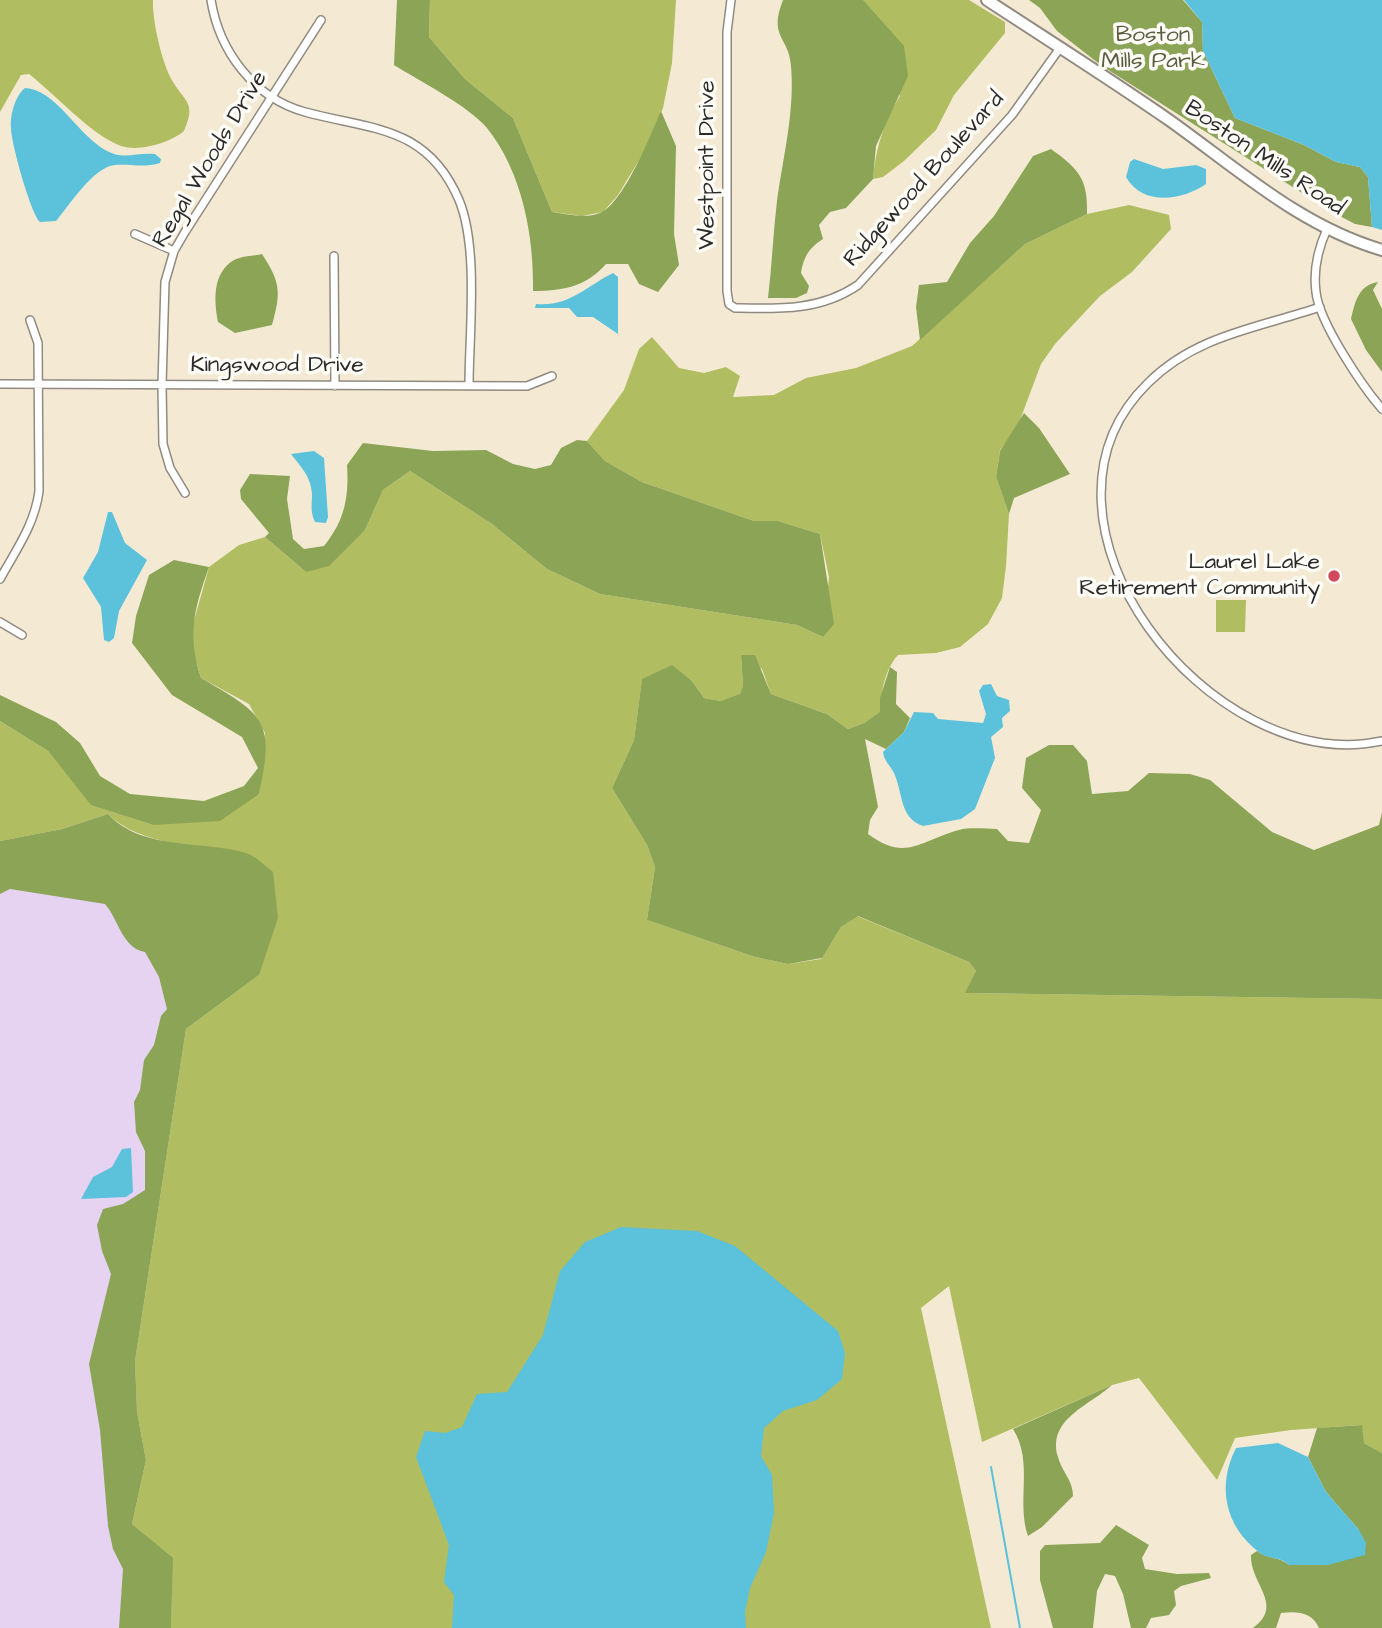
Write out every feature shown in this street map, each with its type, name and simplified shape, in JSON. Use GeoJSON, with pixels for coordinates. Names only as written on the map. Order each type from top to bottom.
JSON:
{"type":"FeatureCollection","features":[{"type":"Feature","properties":{"kind":"street"},"geometry":{"type":"LineString","coordinates":[[211,0],[217,28],[232,59],[271,97],[303,112],[387,129],[417,147],[445,176],[459,200],[469,243],[469,386]]}},
{"type":"Feature","properties":{"kind":"street","name":"Westpoint Drive"},"geometry":{"type":"LineString","coordinates":[[732,0],[727,32],[727,299],[735,308],[754,309]]}},
{"type":"Feature","properties":{"kind":"street","name":"Boston Mills Road"},"geometry":{"type":"LineString","coordinates":[[987,0],[1128,91],[1301,215],[1327,229],[1378,248]]}},
{"type":"Feature","properties":{"kind":"street","name":"Regal Woods Drive"},"geometry":{"type":"LineString","coordinates":[[185,493],[166,456],[162,385],[163,299],[174,251],[321,20]]}},
{"type":"Feature","properties":{"kind":"street","name":"Ridgewood Boulevard"},"geometry":{"type":"LineString","coordinates":[[754,309],[820,304],[838,297],[867,277],[1012,115],[1060,48]]}},
{"type":"Feature","properties":{"kind":"street"},"geometry":{"type":"LineString","coordinates":[[1327,229],[1316,261],[1316,294],[1348,361],[1382,409]]}},
{"type":"Feature","properties":{"kind":"street"},"geometry":{"type":"LineString","coordinates":[[135,234],[174,251]]}},
{"type":"Feature","properties":{"kind":"street"},"geometry":{"type":"LineString","coordinates":[[334,256],[335,386]]}},
{"type":"Feature","properties":{"kind":"street"},"geometry":{"type":"LineString","coordinates":[[1320,307],[1237,330],[1200,344],[1146,385],[1126,410],[1110,441],[1102,478],[1103,509],[1112,553],[1138,614],[1167,655],[1198,684],[1234,711],[1288,734],[1336,745],[1382,741]]}},
{"type":"Feature","properties":{"kind":"street"},"geometry":{"type":"LineString","coordinates":[[0,579],[37,510],[38,343],[30,320]]}},
{"type":"Feature","properties":{"kind":"street","name":"Kingswood Drive"},"geometry":{"type":"LineString","coordinates":[[0,384],[527,386],[552,376]]}},
{"type":"Feature","properties":{"kind":"street"},"geometry":{"type":"LineString","coordinates":[[0,622],[22,635]]}},
{"type":"Feature","properties":{"kind":"shaded area"},"geometry":{"type":"Polygon","coordinates":[[[0,854],[118,863],[186,1029],[142,1304],[130,1628],[0,1628],[0,854]]]}},
{"type":"Feature","properties":{"kind":"green space"},"geometry":{"type":"Polygon","coordinates":[[[0,0],[153,0],[156,30],[165,64],[188,104],[188,122],[184,131],[154,145],[136,148],[121,146],[86,124],[29,74],[21,75],[0,112],[0,0]]]}},
{"type":"Feature","properties":{"kind":"green space"},"geometry":{"type":"Polygon","coordinates":[[[397,0],[430,0],[429,37],[465,79],[513,118],[552,212],[588,216],[609,207],[636,167],[661,111],[676,146],[674,234],[679,265],[658,292],[639,284],[628,264],[606,264],[590,278],[573,286],[533,291],[528,226],[524,205],[509,164],[499,145],[479,120],[394,65],[397,0]]]}},
{"type":"Feature","properties":{"kind":"green space"},"geometry":{"type":"Polygon","coordinates":[[[430,0],[676,0],[672,63],[663,108],[644,152],[618,195],[603,212],[582,216],[552,212],[513,118],[465,79],[429,37],[430,0]]]}},
{"type":"Feature","properties":{"kind":"green space"},"geometry":{"type":"Polygon","coordinates":[[[783,0],[863,0],[904,46],[908,76],[876,146],[873,179],[846,208],[830,212],[819,225],[823,239],[808,253],[801,273],[809,286],[807,293],[796,298],[768,298],[792,83],[789,56],[778,30],[783,0]]]}},
{"type":"Feature","properties":{"kind":"green space"},"geometry":{"type":"Polygon","coordinates":[[[863,0],[969,0],[1005,22],[1005,33],[954,95],[936,130],[904,161],[883,177],[873,179],[881,136],[900,96],[863,0]]]}},
{"type":"Feature","properties":{"kind":"green space","name":"Boston Mills Park"},"geometry":{"type":"Polygon","coordinates":[[[1029,0],[1183,0],[1202,22],[1203,51],[1235,118],[1304,145],[1336,162],[1360,167],[1368,177],[1372,227],[1355,224],[1332,212],[1102,66],[1057,31],[1040,8],[1029,0]]]}},
{"type":"Feature","properties":{"kind":"green space"},"geometry":{"type":"Polygon","coordinates":[[[1051,149],[1080,176],[1086,192],[1087,214],[1025,244],[920,340],[916,307],[919,285],[947,282],[970,243],[994,216],[1033,156],[1051,149]]]}},
{"type":"Feature","properties":{"kind":"green space"},"geometry":{"type":"Polygon","coordinates":[[[1129,205],[1169,215],[1171,229],[1132,272],[1100,296],[1055,344],[1041,364],[1017,428],[1000,450],[996,477],[1009,514],[1006,566],[1002,598],[988,624],[960,647],[936,653],[898,655],[884,682],[881,712],[848,729],[827,714],[771,694],[762,669],[741,655],[743,686],[740,695],[721,701],[704,698],[692,681],[672,666],[642,680],[634,740],[612,788],[647,845],[655,867],[647,920],[755,957],[788,964],[821,959],[841,927],[857,916],[969,962],[976,971],[966,993],[1382,999],[1382,1453],[1364,1443],[1361,1425],[1291,1430],[1235,1438],[1217,1480],[1139,1378],[1112,1385],[982,1442],[949,1286],[921,1308],[991,1628],[171,1628],[172,1558],[132,1524],[146,1460],[137,1412],[135,1361],[186,1029],[259,975],[248,854],[154,839],[121,824],[108,814],[62,829],[0,841],[0,721],[48,751],[92,805],[153,825],[259,794],[265,733],[249,704],[201,678],[193,650],[192,628],[209,567],[239,545],[265,537],[306,572],[365,530],[383,490],[410,471],[492,524],[547,569],[600,594],[797,625],[823,637],[829,577],[820,534],[778,521],[754,521],[642,482],[605,461],[587,441],[624,390],[639,349],[652,337],[679,368],[704,373],[726,367],[740,376],[733,397],[774,395],[806,378],[856,368],[912,346],[1025,244],[1087,214],[1129,205]]]}},
{"type":"Feature","properties":{"kind":"green space"},"geometry":{"type":"Polygon","coordinates":[[[262,254],[278,288],[272,325],[235,333],[218,322],[218,280],[234,260],[262,254]]]}},
{"type":"Feature","properties":{"kind":"green space"},"geometry":{"type":"Polygon","coordinates":[[[1378,282],[1373,290],[1382,309],[1382,372],[1366,350],[1351,319],[1362,290],[1378,282]]]}},
{"type":"Feature","properties":{"kind":"green space"},"geometry":{"type":"Polygon","coordinates":[[[1024,413],[1039,428],[1070,474],[1014,498],[1009,514],[996,477],[1000,451],[1024,413]]]}},
{"type":"Feature","properties":{"kind":"green space"},"geometry":{"type":"Polygon","coordinates":[[[577,440],[587,441],[605,461],[642,482],[754,521],[778,521],[820,534],[834,624],[823,637],[797,625],[600,594],[547,569],[492,524],[410,471],[383,490],[365,530],[329,566],[306,572],[265,537],[269,533],[241,499],[240,490],[250,474],[290,476],[287,499],[293,539],[304,549],[324,546],[337,527],[344,508],[347,465],[363,443],[433,451],[486,450],[513,464],[535,469],[551,465],[561,448],[577,440]]]}},
{"type":"Feature","properties":{"kind":"green space"},"geometry":{"type":"Polygon","coordinates":[[[174,560],[209,567],[199,596],[193,635],[201,678],[251,711],[260,722],[266,750],[259,794],[220,821],[153,825],[91,805],[48,751],[0,721],[0,695],[56,722],[80,743],[100,776],[130,794],[204,801],[244,786],[258,768],[242,737],[172,695],[132,643],[136,616],[149,575],[174,560]]]}},
{"type":"Feature","properties":{"kind":"green space"},"geometry":{"type":"Polygon","coordinates":[[[1216,600],[1246,600],[1245,632],[1216,632],[1216,600]]]}},
{"type":"Feature","properties":{"kind":"green space"},"geometry":{"type":"Polygon","coordinates":[[[741,655],[755,655],[771,694],[827,714],[848,729],[864,723],[880,712],[880,698],[890,667],[897,672],[896,704],[910,718],[904,732],[886,749],[865,739],[878,807],[870,820],[868,834],[893,847],[913,847],[959,830],[973,828],[997,829],[1008,841],[1029,843],[1041,810],[1022,788],[1026,758],[1049,745],[1073,745],[1087,761],[1092,794],[1128,791],[1149,773],[1190,774],[1210,780],[1272,832],[1314,850],[1379,825],[1382,812],[1382,999],[965,993],[976,971],[969,962],[858,916],[841,927],[822,958],[788,964],[755,957],[647,920],[655,867],[647,845],[612,788],[634,740],[642,679],[672,665],[692,681],[704,698],[721,701],[740,694],[743,686],[741,655]]]}},
{"type":"Feature","properties":{"kind":"green space"},"geometry":{"type":"Polygon","coordinates":[[[108,814],[122,826],[155,839],[229,849],[253,856],[273,872],[278,918],[259,975],[186,1029],[135,1361],[137,1412],[146,1460],[132,1524],[173,1558],[171,1628],[119,1628],[123,1569],[113,1549],[108,1526],[100,1430],[89,1364],[111,1274],[102,1251],[97,1225],[103,1209],[123,1204],[145,1190],[145,1151],[136,1132],[134,1102],[140,1090],[144,1060],[154,1045],[161,1016],[167,1009],[159,977],[145,952],[131,945],[126,939],[105,904],[10,889],[0,894],[0,841],[62,829],[108,814]]]}},
{"type":"Feature","properties":{"kind":"green space"},"geometry":{"type":"Polygon","coordinates":[[[1112,1385],[1064,1423],[1056,1444],[1058,1457],[1073,1496],[1042,1527],[1028,1536],[1024,1509],[1023,1455],[1013,1429],[1112,1385]]]}},
{"type":"Feature","properties":{"kind":"green space"},"geometry":{"type":"Polygon","coordinates":[[[1362,1425],[1364,1443],[1382,1453],[1382,1628],[1319,1628],[1308,1616],[1293,1612],[1281,1613],[1276,1628],[1253,1628],[1266,1611],[1266,1602],[1252,1566],[1251,1555],[1257,1551],[1289,1565],[1328,1565],[1359,1530],[1326,1492],[1308,1457],[1317,1428],[1362,1425]]]}},
{"type":"Feature","properties":{"kind":"green space"},"geometry":{"type":"Polygon","coordinates":[[[1116,1525],[1149,1545],[1142,1558],[1145,1569],[1177,1574],[1209,1573],[1211,1578],[1181,1586],[1174,1591],[1176,1605],[1169,1615],[1151,1618],[1146,1628],[1131,1628],[1123,1594],[1115,1576],[1105,1574],[1097,1591],[1093,1628],[1053,1628],[1040,1580],[1040,1551],[1045,1545],[1100,1543],[1116,1525]]]}},
{"type":"Feature","properties":{"kind":"water"},"geometry":{"type":"Polygon","coordinates":[[[1184,0],[1382,0],[1382,230],[1372,227],[1368,177],[1360,167],[1336,162],[1304,145],[1235,118],[1203,51],[1202,22],[1184,0]]]}},
{"type":"Feature","properties":{"kind":"water"},"geometry":{"type":"Polygon","coordinates":[[[25,88],[47,96],[107,151],[125,155],[155,154],[161,159],[160,163],[107,167],[90,180],[56,221],[40,222],[27,193],[12,136],[14,106],[25,88]]]}},
{"type":"Feature","properties":{"kind":"water"},"geometry":{"type":"Polygon","coordinates":[[[1134,159],[1163,169],[1196,165],[1206,169],[1206,184],[1175,197],[1153,197],[1133,187],[1126,177],[1130,162],[1134,159]]]}},
{"type":"Feature","properties":{"kind":"water"},"geometry":{"type":"Polygon","coordinates":[[[613,273],[618,277],[618,334],[593,317],[577,317],[569,308],[535,308],[536,304],[558,302],[576,295],[613,273]]]}},
{"type":"Feature","properties":{"kind":"water"},"geometry":{"type":"Polygon","coordinates":[[[314,451],[324,458],[328,517],[326,523],[315,522],[310,482],[291,454],[314,451]]]}},
{"type":"Feature","properties":{"kind":"water"},"geometry":{"type":"Polygon","coordinates":[[[108,512],[112,512],[125,543],[147,560],[119,611],[114,638],[109,642],[104,640],[101,607],[83,578],[98,552],[108,512]]]}},
{"type":"Feature","properties":{"kind":"water"},"geometry":{"type":"Polygon","coordinates":[[[991,684],[997,696],[1009,700],[1010,711],[1002,718],[1003,727],[991,737],[995,758],[975,809],[961,819],[923,826],[915,822],[906,811],[897,780],[883,752],[904,732],[914,712],[933,713],[938,719],[983,723],[986,714],[979,691],[983,685],[991,684]]]}},
{"type":"Feature","properties":{"kind":"water"},"geometry":{"type":"Polygon","coordinates":[[[131,1148],[133,1192],[126,1197],[81,1199],[93,1177],[112,1167],[122,1149],[131,1148]]]}},
{"type":"Feature","properties":{"kind":"water"},"geometry":{"type":"Polygon","coordinates":[[[621,1227],[697,1231],[735,1246],[838,1331],[845,1353],[842,1379],[817,1400],[783,1411],[764,1428],[761,1456],[772,1475],[774,1513],[766,1552],[750,1588],[745,1612],[746,1628],[452,1628],[454,1595],[444,1582],[449,1545],[416,1457],[425,1431],[445,1433],[462,1427],[477,1394],[507,1392],[543,1335],[560,1271],[585,1242],[621,1227]]]}},
{"type":"Feature","properties":{"kind":"water"},"geometry":{"type":"Polygon","coordinates":[[[1278,1443],[1308,1457],[1326,1492],[1359,1530],[1366,1543],[1365,1555],[1328,1565],[1289,1565],[1260,1553],[1238,1530],[1227,1504],[1226,1490],[1230,1462],[1236,1448],[1278,1443]]]}},
{"type":"Feature","properties":{"kind":"waterway"},"geometry":{"type":"LineString","coordinates":[[991,1467],[1020,1628]]}},
{"type":"Feature","properties":{"kind":"place","name":"Laurel Lake Retirement Community"},"geometry":{"type":"Point","coordinates":[1334,576]}}]}
